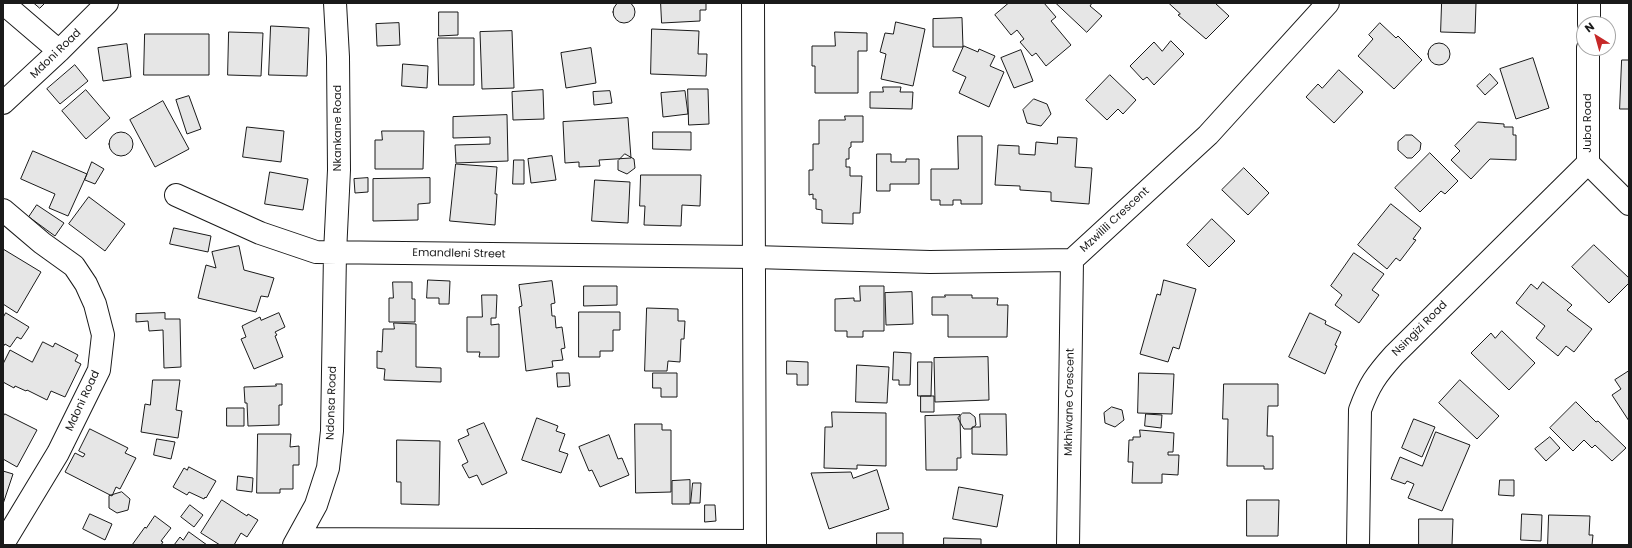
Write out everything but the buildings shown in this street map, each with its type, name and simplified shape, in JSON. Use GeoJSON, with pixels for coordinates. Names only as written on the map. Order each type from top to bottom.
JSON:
{"type":"FeatureCollection","features":[{"type":"Feature","properties":{"kind":"street","name":"Mdoni Road"},"geometry":{"type":"LineString","coordinates":[[3,103],[59,51],[107,3]]}},
{"type":"Feature","properties":{"kind":"street","name":"Nkankane Road"},"geometry":{"type":"LineString","coordinates":[[335,3],[339,113],[339,170],[335,253]]}},
{"type":"Feature","properties":{"kind":"street"},"geometry":{"type":"LineString","coordinates":[[296,542],[755,543],[754,3]]}},
{"type":"Feature","properties":{"kind":"street","name":"Mzwilili Crescent"},"geometry":{"type":"LineString","coordinates":[[754,257],[930,262],[1072,260],[1208,135],[1328,3]]}},
{"type":"Feature","properties":{"kind":"street"},"geometry":{"type":"LineString","coordinates":[[1589,3],[1589,16]]}},
{"type":"Feature","properties":{"kind":"street"},"geometry":{"type":"LineString","coordinates":[[3,4],[59,51]]}},
{"type":"Feature","properties":{"kind":"street","name":"Juba Road"},"geometry":{"type":"LineString","coordinates":[[1588,56],[1588,163],[1629,204]]}},
{"type":"Feature","properties":{"kind":"street","name":"Nsingizi Road"},"geometry":{"type":"LineString","coordinates":[[1358,545],[1360,410],[1368,390],[1380,371],[1394,355],[1588,163]]}},
{"type":"Feature","properties":{"kind":"street","name":"Emandleni Street"},"geometry":{"type":"LineString","coordinates":[[176,195],[260,233],[316,252],[754,257]]}},
{"type":"Feature","properties":{"kind":"street","name":"Mdoni Road"},"geometry":{"type":"LineString","coordinates":[[3,210],[42,243],[74,266],[86,284],[95,304],[103,335],[99,370],[58,453],[3,544]]}},
{"type":"Feature","properties":{"kind":"street","name":"Ndonsa Road"},"geometry":{"type":"LineString","coordinates":[[296,542],[316,505],[328,468],[332,431],[335,253]]}},
{"type":"Feature","properties":{"kind":"street","name":"Mkhiwane Crescent"},"geometry":{"type":"LineString","coordinates":[[1068,545],[1072,260]]}}]}
